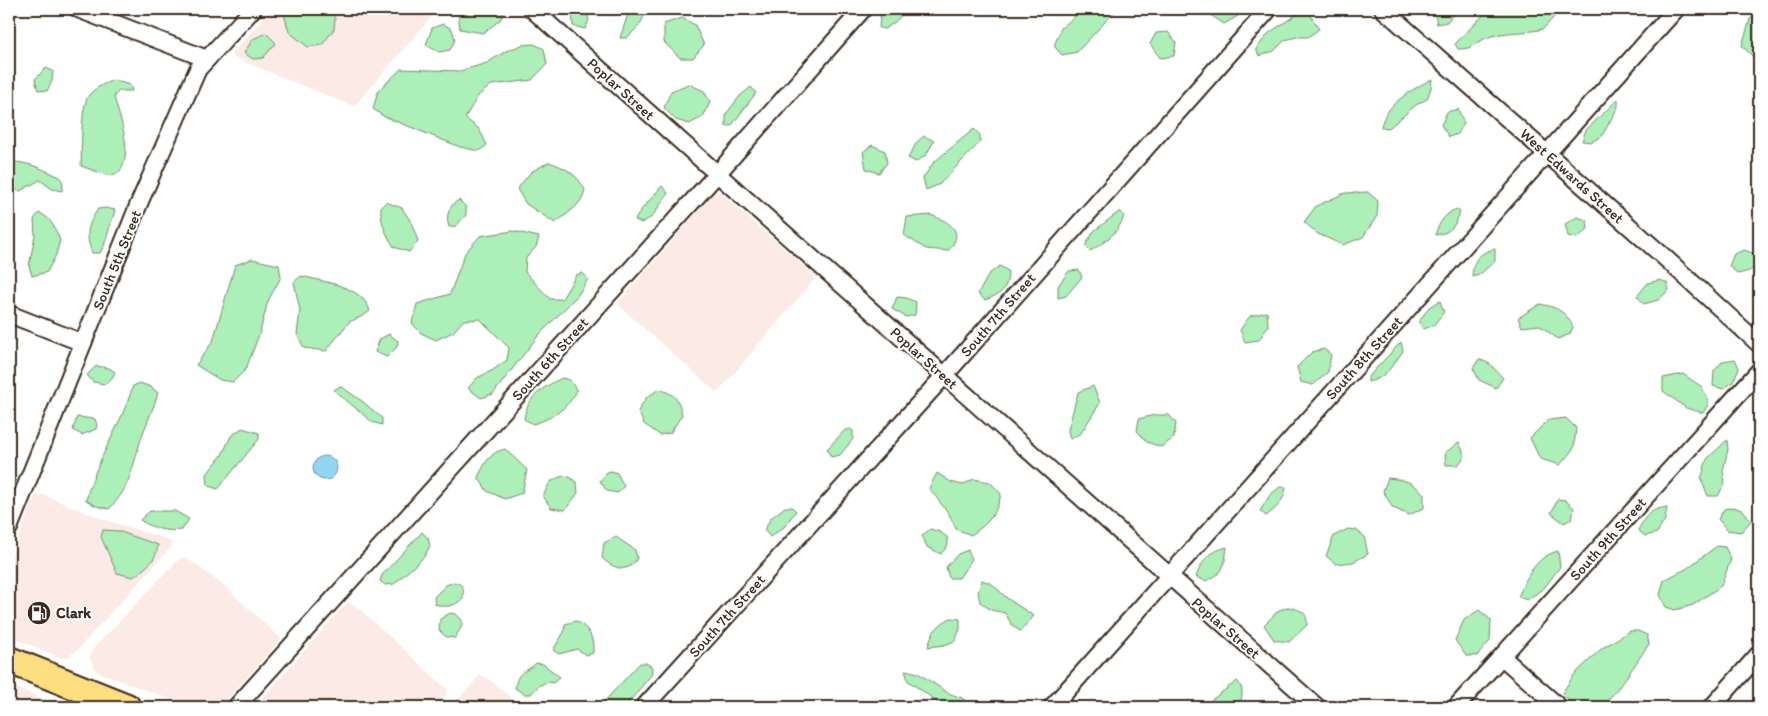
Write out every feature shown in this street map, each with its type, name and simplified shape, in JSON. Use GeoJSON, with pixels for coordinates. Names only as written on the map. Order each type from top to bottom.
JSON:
{"type":"FeatureCollection","features":[{"type":"Feature","properties":{"kind":"main road"},"geometry":{"type":"LineString","coordinates":[[9,660],[128,707]]}},
{"type":"Feature","properties":{"kind":"street"},"geometry":{"type":"LineString","coordinates":[[78,9],[207,59]]}},
{"type":"Feature","properties":{"kind":"street","name":"South 5th Street"},"geometry":{"type":"LineString","coordinates":[[9,528],[140,201],[190,86],[198,69],[253,9]]}},
{"type":"Feature","properties":{"kind":"street","name":"Poplar Street"},"geometry":{"type":"LineString","coordinates":[[532,9],[1317,707]]}},
{"type":"Feature","properties":{"kind":"street","name":"South 6th Street"},"geometry":{"type":"LineString","coordinates":[[236,707],[717,174],[863,9]]}},
{"type":"Feature","properties":{"kind":"street","name":"South 7th Street"},"geometry":{"type":"LineString","coordinates":[[644,707],[944,376],[1269,9]]}},
{"type":"Feature","properties":{"kind":"street","name":"West Edwards Street"},"geometry":{"type":"LineString","coordinates":[[1383,9],[1759,344]]}},
{"type":"Feature","properties":{"kind":"street","name":"South 8th Street"},"geometry":{"type":"LineString","coordinates":[[1052,707],[1676,9]]}},
{"type":"Feature","properties":{"kind":"street"},"geometry":{"type":"LineString","coordinates":[[9,314],[83,344]]}},
{"type":"Feature","properties":{"kind":"street","name":"South 9th Street"},"geometry":{"type":"LineString","coordinates":[[1456,707],[1759,371]]}},
{"type":"Feature","properties":{"kind":"street"},"geometry":{"type":"LineString","coordinates":[[1712,707],[1759,654]]}},
{"type":"Feature","properties":{"kind":"street"},"geometry":{"type":"LineString","coordinates":[[1502,658],[1559,707]]}},
{"type":"Feature","properties":{"kind":"shaded area"},"geometry":{"type":"Polygon","coordinates":[[[272,9],[438,9],[353,106],[233,57],[232,53],[272,9]]]}},
{"type":"Feature","properties":{"kind":"shaded area"},"geometry":{"type":"Polygon","coordinates":[[[718,191],[814,275],[814,280],[717,393],[617,304],[715,192],[718,191]]]}},
{"type":"Feature","properties":{"kind":"shaded area"},"geometry":{"type":"Polygon","coordinates":[[[39,495],[102,519],[166,539],[172,543],[172,546],[77,650],[68,657],[62,658],[9,636],[9,563],[35,496],[39,495]]]}},
{"type":"Feature","properties":{"kind":"shaded area"},"geometry":{"type":"Polygon","coordinates":[[[184,557],[228,589],[281,639],[220,707],[190,707],[96,671],[90,658],[92,650],[178,560],[184,557]]]}},
{"type":"Feature","properties":{"kind":"shaded area"},"geometry":{"type":"Polygon","coordinates":[[[349,603],[356,606],[447,689],[446,695],[436,707],[255,707],[345,605],[349,603]]]}},
{"type":"Feature","properties":{"kind":"shaded area"},"geometry":{"type":"Polygon","coordinates":[[[480,675],[488,679],[523,707],[452,707],[480,675]]]}},
{"type":"Feature","properties":{"kind":"shaded area"},"geometry":{"type":"Polygon","coordinates":[[[9,685],[64,707],[9,707],[9,685]]]}},
{"type":"Feature","properties":{"kind":"green space"},"geometry":{"type":"Polygon","coordinates":[[[288,9],[327,9],[335,18],[334,29],[322,45],[308,47],[289,32],[284,14],[288,9]]]}},
{"type":"Feature","properties":{"kind":"green space"},"geometry":{"type":"Polygon","coordinates":[[[461,9],[502,9],[505,11],[500,20],[483,33],[460,29],[458,11],[461,9]]]}},
{"type":"Feature","properties":{"kind":"green space"},"geometry":{"type":"Polygon","coordinates":[[[580,9],[586,9],[589,20],[585,29],[573,26],[572,13],[580,9]]]}},
{"type":"Feature","properties":{"kind":"green space"},"geometry":{"type":"Polygon","coordinates":[[[633,9],[644,9],[642,21],[627,38],[620,38],[628,14],[633,9]]]}},
{"type":"Feature","properties":{"kind":"green space"},"geometry":{"type":"Polygon","coordinates":[[[887,9],[907,9],[895,22],[885,29],[879,28],[880,17],[887,9]]]}},
{"type":"Feature","properties":{"kind":"green space"},"geometry":{"type":"Polygon","coordinates":[[[1084,9],[1117,9],[1077,52],[1062,55],[1054,46],[1061,28],[1084,9]]]}},
{"type":"Feature","properties":{"kind":"green space"},"geometry":{"type":"Polygon","coordinates":[[[1212,9],[1241,9],[1238,16],[1224,24],[1209,14],[1212,9]]]}},
{"type":"Feature","properties":{"kind":"green space"},"geometry":{"type":"Polygon","coordinates":[[[1434,9],[1457,9],[1447,22],[1437,24],[1434,9]]]}},
{"type":"Feature","properties":{"kind":"green space"},"geometry":{"type":"Polygon","coordinates":[[[1489,9],[1557,9],[1556,15],[1543,29],[1499,34],[1484,39],[1470,47],[1458,49],[1455,44],[1489,9]]]}},
{"type":"Feature","properties":{"kind":"green space"},"geometry":{"type":"Polygon","coordinates":[[[1300,12],[1309,13],[1319,29],[1308,37],[1285,40],[1274,51],[1259,56],[1256,49],[1269,33],[1300,12]]]}},
{"type":"Feature","properties":{"kind":"green space"},"geometry":{"type":"Polygon","coordinates":[[[1759,13],[1759,63],[1742,46],[1750,19],[1759,13]]]}},
{"type":"Feature","properties":{"kind":"green space"},"geometry":{"type":"Polygon","coordinates":[[[682,18],[695,25],[704,45],[693,58],[680,58],[664,42],[664,24],[682,18]]]}},
{"type":"Feature","properties":{"kind":"green space"},"geometry":{"type":"Polygon","coordinates":[[[443,24],[452,29],[455,40],[450,50],[439,52],[426,45],[432,28],[443,24]]]}},
{"type":"Feature","properties":{"kind":"green space"},"geometry":{"type":"Polygon","coordinates":[[[1168,32],[1176,42],[1174,56],[1160,58],[1150,44],[1156,33],[1168,32]]]}},
{"type":"Feature","properties":{"kind":"green space"},"geometry":{"type":"Polygon","coordinates":[[[266,33],[276,43],[263,58],[253,59],[244,53],[253,39],[266,33]]]}},
{"type":"Feature","properties":{"kind":"green space"},"geometry":{"type":"Polygon","coordinates":[[[534,44],[544,49],[547,64],[532,80],[491,85],[478,96],[465,118],[479,129],[487,145],[479,151],[460,147],[383,116],[373,109],[378,91],[401,69],[460,71],[487,63],[506,51],[522,45],[534,44]]]}},
{"type":"Feature","properties":{"kind":"green space"},"geometry":{"type":"Polygon","coordinates":[[[46,68],[53,71],[52,81],[47,91],[38,90],[35,79],[46,68]]]}},
{"type":"Feature","properties":{"kind":"green space"},"geometry":{"type":"Polygon","coordinates":[[[1432,79],[1427,99],[1416,105],[1389,128],[1381,127],[1388,111],[1394,104],[1432,79]]]}},
{"type":"Feature","properties":{"kind":"green space"},"geometry":{"type":"Polygon","coordinates":[[[113,80],[130,85],[132,91],[119,91],[114,96],[126,145],[123,164],[119,173],[109,176],[81,166],[82,129],[84,109],[89,95],[97,88],[113,80]]]}},
{"type":"Feature","properties":{"kind":"green space"},"geometry":{"type":"Polygon","coordinates":[[[689,84],[704,91],[710,102],[703,117],[689,124],[676,120],[664,108],[671,91],[689,84]]]}},
{"type":"Feature","properties":{"kind":"green space"},"geometry":{"type":"Polygon","coordinates":[[[751,87],[756,93],[732,125],[726,127],[726,114],[740,96],[751,87]]]}},
{"type":"Feature","properties":{"kind":"green space"},"geometry":{"type":"Polygon","coordinates":[[[1618,99],[1618,107],[1602,136],[1591,142],[1582,141],[1586,130],[1618,99]]]}},
{"type":"Feature","properties":{"kind":"green space"},"geometry":{"type":"Polygon","coordinates":[[[1458,109],[1464,123],[1458,134],[1449,137],[1441,125],[1447,112],[1458,109]]]}},
{"type":"Feature","properties":{"kind":"green space"},"geometry":{"type":"Polygon","coordinates":[[[974,129],[980,135],[980,142],[940,184],[926,190],[923,178],[934,162],[974,129]]]}},
{"type":"Feature","properties":{"kind":"green space"},"geometry":{"type":"Polygon","coordinates":[[[924,136],[934,141],[926,155],[916,162],[908,158],[917,142],[924,136]]]}},
{"type":"Feature","properties":{"kind":"green space"},"geometry":{"type":"Polygon","coordinates":[[[872,145],[885,151],[887,163],[879,173],[866,169],[863,152],[872,145]]]}},
{"type":"Feature","properties":{"kind":"green space"},"geometry":{"type":"Polygon","coordinates":[[[12,162],[31,165],[60,177],[63,183],[62,191],[52,189],[40,180],[20,191],[10,189],[8,175],[12,162]]]}},
{"type":"Feature","properties":{"kind":"green space"},"geometry":{"type":"Polygon","coordinates":[[[549,162],[570,172],[579,180],[585,190],[581,201],[555,223],[526,204],[517,189],[531,172],[549,162]]]}},
{"type":"Feature","properties":{"kind":"green space"},"geometry":{"type":"Polygon","coordinates":[[[662,186],[668,193],[652,217],[641,223],[635,220],[641,210],[662,186]]]}},
{"type":"Feature","properties":{"kind":"green space"},"geometry":{"type":"Polygon","coordinates":[[[1368,192],[1378,201],[1377,216],[1363,237],[1343,245],[1318,234],[1304,222],[1316,206],[1345,193],[1368,192]]]}},
{"type":"Feature","properties":{"kind":"green space"},"geometry":{"type":"Polygon","coordinates":[[[459,200],[466,207],[466,215],[456,226],[449,227],[447,219],[449,211],[459,200]]]}},
{"type":"Feature","properties":{"kind":"green space"},"geometry":{"type":"Polygon","coordinates":[[[386,202],[402,208],[411,222],[418,241],[409,252],[394,247],[386,233],[381,207],[386,202]]]}},
{"type":"Feature","properties":{"kind":"green space"},"geometry":{"type":"Polygon","coordinates":[[[98,209],[115,210],[104,246],[100,253],[92,253],[88,241],[89,225],[98,209]]]}},
{"type":"Feature","properties":{"kind":"green space"},"geometry":{"type":"Polygon","coordinates":[[[1457,209],[1460,212],[1452,228],[1445,233],[1435,235],[1443,219],[1457,209]]]}},
{"type":"Feature","properties":{"kind":"green space"},"geometry":{"type":"Polygon","coordinates":[[[1120,211],[1124,215],[1119,227],[1106,241],[1090,251],[1085,246],[1094,231],[1120,211]]]}},
{"type":"Feature","properties":{"kind":"green space"},"geometry":{"type":"Polygon","coordinates":[[[39,213],[50,220],[60,240],[56,255],[47,272],[32,276],[29,266],[35,235],[34,219],[39,213]]]}},
{"type":"Feature","properties":{"kind":"green space"},"geometry":{"type":"Polygon","coordinates":[[[931,215],[949,224],[955,231],[955,240],[948,251],[926,249],[904,235],[907,217],[931,215]]]}},
{"type":"Feature","properties":{"kind":"green space"},"geometry":{"type":"Polygon","coordinates":[[[1577,217],[1587,220],[1588,229],[1577,238],[1568,236],[1565,224],[1577,217]]]}},
{"type":"Feature","properties":{"kind":"green space"},"geometry":{"type":"Polygon","coordinates":[[[513,231],[539,237],[536,247],[526,258],[525,272],[550,299],[562,299],[576,275],[583,273],[588,279],[578,295],[538,336],[493,394],[481,398],[468,388],[477,378],[507,360],[509,348],[480,319],[464,320],[453,332],[436,340],[421,333],[412,323],[417,304],[450,294],[465,253],[480,236],[513,231]]]}},
{"type":"Feature","properties":{"kind":"green space"},"geometry":{"type":"Polygon","coordinates":[[[1495,249],[1495,261],[1479,275],[1472,277],[1475,262],[1478,258],[1484,253],[1495,249]]]}},
{"type":"Feature","properties":{"kind":"green space"},"geometry":{"type":"Polygon","coordinates":[[[1744,250],[1755,254],[1759,258],[1759,264],[1749,271],[1738,274],[1729,266],[1734,254],[1744,250]]]}},
{"type":"Feature","properties":{"kind":"green space"},"geometry":{"type":"Polygon","coordinates":[[[252,259],[279,265],[281,277],[268,301],[260,332],[246,369],[233,382],[220,380],[196,365],[213,341],[235,265],[252,259]]]}},
{"type":"Feature","properties":{"kind":"green space"},"geometry":{"type":"Polygon","coordinates":[[[1000,266],[1008,271],[1007,283],[999,293],[985,300],[978,294],[989,274],[1000,266]]]}},
{"type":"Feature","properties":{"kind":"green space"},"geometry":{"type":"Polygon","coordinates":[[[1079,270],[1082,277],[1066,296],[1058,298],[1058,286],[1069,271],[1079,270]]]}},
{"type":"Feature","properties":{"kind":"green space"},"geometry":{"type":"Polygon","coordinates":[[[301,276],[342,286],[360,296],[370,311],[349,322],[326,351],[304,348],[297,334],[300,311],[294,282],[301,276]]]}},
{"type":"Feature","properties":{"kind":"green space"},"geometry":{"type":"Polygon","coordinates":[[[1660,280],[1667,283],[1669,290],[1658,300],[1644,304],[1637,296],[1648,283],[1660,280]]]}},
{"type":"Feature","properties":{"kind":"green space"},"geometry":{"type":"Polygon","coordinates":[[[897,297],[916,302],[915,315],[906,317],[892,309],[897,297]]]}},
{"type":"Feature","properties":{"kind":"green space"},"geometry":{"type":"Polygon","coordinates":[[[1440,301],[1444,312],[1433,326],[1423,329],[1419,322],[1429,307],[1440,301]]]}},
{"type":"Feature","properties":{"kind":"green space"},"geometry":{"type":"Polygon","coordinates":[[[1540,304],[1556,308],[1564,313],[1573,327],[1570,334],[1558,339],[1539,325],[1522,327],[1518,318],[1540,304]]]}},
{"type":"Feature","properties":{"kind":"green space"},"geometry":{"type":"Polygon","coordinates":[[[1267,312],[1268,326],[1259,340],[1245,342],[1240,330],[1250,316],[1267,312]]]}},
{"type":"Feature","properties":{"kind":"green space"},"geometry":{"type":"Polygon","coordinates":[[[389,334],[398,341],[397,347],[387,357],[375,352],[380,339],[389,334]]]}},
{"type":"Feature","properties":{"kind":"green space"},"geometry":{"type":"Polygon","coordinates":[[[1401,342],[1403,351],[1392,366],[1380,377],[1368,382],[1368,377],[1401,342]]]}},
{"type":"Feature","properties":{"kind":"green space"},"geometry":{"type":"Polygon","coordinates":[[[1324,349],[1331,355],[1328,372],[1313,385],[1301,382],[1297,367],[1312,352],[1324,349]]]}},
{"type":"Feature","properties":{"kind":"green space"},"geometry":{"type":"Polygon","coordinates":[[[1479,359],[1490,364],[1503,378],[1496,388],[1479,380],[1473,368],[1479,359]]]}},
{"type":"Feature","properties":{"kind":"green space"},"geometry":{"type":"Polygon","coordinates":[[[1735,359],[1739,368],[1733,382],[1723,389],[1713,386],[1714,371],[1723,361],[1735,359]]]}},
{"type":"Feature","properties":{"kind":"green space"},"geometry":{"type":"Polygon","coordinates":[[[96,366],[109,368],[115,372],[112,378],[105,384],[93,382],[87,375],[96,366]]]}},
{"type":"Feature","properties":{"kind":"green space"},"geometry":{"type":"Polygon","coordinates":[[[1683,374],[1702,387],[1709,403],[1703,413],[1686,408],[1663,391],[1663,378],[1683,374]]]}},
{"type":"Feature","properties":{"kind":"green space"},"geometry":{"type":"Polygon","coordinates":[[[562,378],[570,380],[577,391],[568,403],[558,412],[540,422],[533,424],[524,419],[532,399],[542,389],[562,378]]]}},
{"type":"Feature","properties":{"kind":"green space"},"geometry":{"type":"Polygon","coordinates":[[[140,383],[151,387],[158,393],[143,433],[131,474],[123,492],[109,509],[96,506],[86,500],[90,485],[133,386],[140,383]]]}},
{"type":"Feature","properties":{"kind":"green space"},"geometry":{"type":"Polygon","coordinates":[[[340,386],[382,418],[382,425],[372,422],[334,390],[340,386]]]}},
{"type":"Feature","properties":{"kind":"green space"},"geometry":{"type":"Polygon","coordinates":[[[1093,386],[1100,403],[1081,433],[1070,439],[1068,430],[1078,392],[1093,386]]]}},
{"type":"Feature","properties":{"kind":"green space"},"geometry":{"type":"Polygon","coordinates":[[[659,389],[673,395],[682,415],[670,433],[660,435],[644,424],[638,411],[646,398],[659,389]]]}},
{"type":"Feature","properties":{"kind":"green space"},"geometry":{"type":"Polygon","coordinates":[[[1154,415],[1169,415],[1176,423],[1174,438],[1161,447],[1147,442],[1137,431],[1139,419],[1154,415]]]}},
{"type":"Feature","properties":{"kind":"green space"},"geometry":{"type":"Polygon","coordinates":[[[77,417],[95,419],[96,429],[82,435],[73,430],[77,417]]]}},
{"type":"Feature","properties":{"kind":"green space"},"geometry":{"type":"Polygon","coordinates":[[[1566,418],[1576,428],[1574,448],[1560,465],[1540,459],[1530,438],[1548,420],[1566,418]]]}},
{"type":"Feature","properties":{"kind":"green space"},"geometry":{"type":"Polygon","coordinates":[[[242,428],[259,433],[259,439],[218,489],[208,486],[207,474],[222,455],[231,436],[242,428]]]}},
{"type":"Feature","properties":{"kind":"green space"},"geometry":{"type":"Polygon","coordinates":[[[850,429],[853,431],[853,439],[840,455],[831,457],[827,449],[844,431],[850,429]]]}},
{"type":"Feature","properties":{"kind":"green space"},"geometry":{"type":"Polygon","coordinates":[[[1727,440],[1728,449],[1723,471],[1725,483],[1718,496],[1708,496],[1701,479],[1707,459],[1727,440]]]}},
{"type":"Feature","properties":{"kind":"green space"},"geometry":{"type":"Polygon","coordinates":[[[1459,442],[1465,456],[1458,465],[1446,465],[1445,453],[1459,442]]]}},
{"type":"Feature","properties":{"kind":"green space"},"geometry":{"type":"Polygon","coordinates":[[[505,449],[527,470],[522,493],[505,499],[487,491],[478,477],[492,455],[505,449]]]}},
{"type":"Feature","properties":{"kind":"green space"},"geometry":{"type":"Polygon","coordinates":[[[607,472],[617,473],[624,486],[618,493],[607,491],[600,481],[607,472]]]}},
{"type":"Feature","properties":{"kind":"green space"},"geometry":{"type":"Polygon","coordinates":[[[937,473],[951,482],[962,485],[974,479],[990,482],[1001,494],[991,518],[971,535],[956,529],[949,514],[929,488],[937,473]]]}},
{"type":"Feature","properties":{"kind":"green space"},"geometry":{"type":"Polygon","coordinates":[[[562,476],[570,477],[577,483],[578,493],[565,510],[551,508],[543,496],[550,482],[562,476]]]}},
{"type":"Feature","properties":{"kind":"green space"},"geometry":{"type":"Polygon","coordinates":[[[1388,478],[1404,481],[1416,486],[1424,494],[1424,508],[1409,515],[1393,508],[1383,491],[1388,478]]]}},
{"type":"Feature","properties":{"kind":"green space"},"geometry":{"type":"Polygon","coordinates":[[[1280,487],[1286,487],[1282,500],[1266,516],[1260,511],[1270,495],[1280,487]]]}},
{"type":"Feature","properties":{"kind":"green space"},"geometry":{"type":"Polygon","coordinates":[[[1558,499],[1565,500],[1574,508],[1572,519],[1564,523],[1551,513],[1558,499]]]}},
{"type":"Feature","properties":{"kind":"green space"},"geometry":{"type":"Polygon","coordinates":[[[785,507],[792,507],[796,511],[784,527],[770,537],[764,530],[771,518],[785,507]]]}},
{"type":"Feature","properties":{"kind":"green space"},"geometry":{"type":"Polygon","coordinates":[[[1667,507],[1665,520],[1657,533],[1645,536],[1638,530],[1652,511],[1667,507]]]}},
{"type":"Feature","properties":{"kind":"green space"},"geometry":{"type":"Polygon","coordinates":[[[1734,507],[1744,511],[1751,521],[1741,532],[1727,530],[1718,519],[1724,509],[1734,507]]]}},
{"type":"Feature","properties":{"kind":"green space"},"geometry":{"type":"Polygon","coordinates":[[[150,511],[175,511],[189,519],[182,530],[160,529],[140,520],[150,511]]]}},
{"type":"Feature","properties":{"kind":"green space"},"geometry":{"type":"Polygon","coordinates":[[[930,529],[940,532],[947,537],[948,545],[941,554],[927,547],[922,536],[930,529]]]}},
{"type":"Feature","properties":{"kind":"green space"},"geometry":{"type":"Polygon","coordinates":[[[1348,529],[1356,530],[1364,536],[1368,554],[1353,562],[1336,564],[1326,556],[1334,536],[1348,529]]]}},
{"type":"Feature","properties":{"kind":"green space"},"geometry":{"type":"Polygon","coordinates":[[[103,530],[118,531],[158,545],[153,560],[133,577],[117,573],[101,537],[103,530]]]}},
{"type":"Feature","properties":{"kind":"green space"},"geometry":{"type":"Polygon","coordinates":[[[422,532],[428,538],[430,546],[424,557],[394,584],[385,585],[380,581],[382,575],[422,532]]]}},
{"type":"Feature","properties":{"kind":"green space"},"geometry":{"type":"Polygon","coordinates":[[[616,537],[635,550],[637,558],[630,567],[615,567],[602,558],[604,543],[616,537]]]}},
{"type":"Feature","properties":{"kind":"green space"},"geometry":{"type":"Polygon","coordinates":[[[1717,546],[1725,547],[1731,559],[1721,586],[1693,605],[1675,610],[1666,607],[1660,595],[1664,580],[1686,569],[1717,546]]]}},
{"type":"Feature","properties":{"kind":"green space"},"geometry":{"type":"Polygon","coordinates":[[[1227,547],[1224,564],[1216,576],[1205,581],[1196,577],[1201,566],[1211,554],[1227,547]]]}},
{"type":"Feature","properties":{"kind":"green space"},"geometry":{"type":"Polygon","coordinates":[[[968,550],[972,559],[959,578],[949,578],[946,567],[958,554],[968,550]]]}},
{"type":"Feature","properties":{"kind":"green space"},"geometry":{"type":"Polygon","coordinates":[[[1558,551],[1560,567],[1544,588],[1527,600],[1518,597],[1529,575],[1538,563],[1543,558],[1558,551]]]}},
{"type":"Feature","properties":{"kind":"green space"},"geometry":{"type":"Polygon","coordinates":[[[982,580],[992,584],[1008,599],[1034,616],[1020,631],[1012,625],[1005,613],[991,610],[980,602],[978,592],[982,580]]]}},
{"type":"Feature","properties":{"kind":"green space"},"geometry":{"type":"Polygon","coordinates":[[[454,582],[463,587],[463,599],[449,606],[435,604],[434,597],[446,585],[454,582]]]}},
{"type":"Feature","properties":{"kind":"green space"},"geometry":{"type":"Polygon","coordinates":[[[1290,607],[1305,614],[1307,625],[1289,642],[1274,640],[1264,625],[1279,610],[1290,607]]]}},
{"type":"Feature","properties":{"kind":"green space"},"geometry":{"type":"Polygon","coordinates":[[[1479,610],[1491,620],[1490,641],[1477,656],[1466,656],[1455,640],[1464,620],[1479,610]]]}},
{"type":"Feature","properties":{"kind":"green space"},"geometry":{"type":"Polygon","coordinates":[[[450,613],[456,614],[462,620],[462,626],[455,638],[446,637],[439,630],[440,619],[450,613]]]}},
{"type":"Feature","properties":{"kind":"green space"},"geometry":{"type":"Polygon","coordinates":[[[951,618],[960,619],[960,629],[955,641],[944,645],[928,647],[931,637],[936,630],[942,623],[951,618]]]}},
{"type":"Feature","properties":{"kind":"green space"},"geometry":{"type":"Polygon","coordinates":[[[576,621],[590,634],[593,642],[593,653],[586,655],[577,649],[559,654],[553,650],[564,632],[565,624],[576,621]]]}},
{"type":"Feature","properties":{"kind":"green space"},"geometry":{"type":"Polygon","coordinates":[[[1630,631],[1638,631],[1647,635],[1649,644],[1611,697],[1598,707],[1574,706],[1562,693],[1574,675],[1601,649],[1630,631]]]}},
{"type":"Feature","properties":{"kind":"green space"},"geometry":{"type":"Polygon","coordinates":[[[536,663],[543,664],[560,677],[553,683],[547,682],[541,685],[531,694],[524,694],[515,688],[516,682],[522,672],[536,663]]]}},
{"type":"Feature","properties":{"kind":"green space"},"geometry":{"type":"Polygon","coordinates":[[[640,663],[646,663],[652,667],[652,674],[625,707],[599,707],[640,663]]]}},
{"type":"Feature","properties":{"kind":"green space"},"geometry":{"type":"Polygon","coordinates":[[[905,670],[918,673],[948,693],[962,698],[973,707],[943,707],[908,681],[905,670]]]}},
{"type":"Feature","properties":{"kind":"green space"},"geometry":{"type":"Polygon","coordinates":[[[1237,681],[1242,690],[1239,707],[1202,707],[1237,681]]]}},
{"type":"Feature","properties":{"kind":"water"},"geometry":{"type":"Polygon","coordinates":[[[325,456],[334,459],[337,468],[334,477],[325,480],[316,477],[313,468],[316,459],[325,456]]]}},
{"type":"Feature","properties":{"kind":"place","name":"Clark"},"geometry":{"type":"Point","coordinates":[39,613]}}]}
